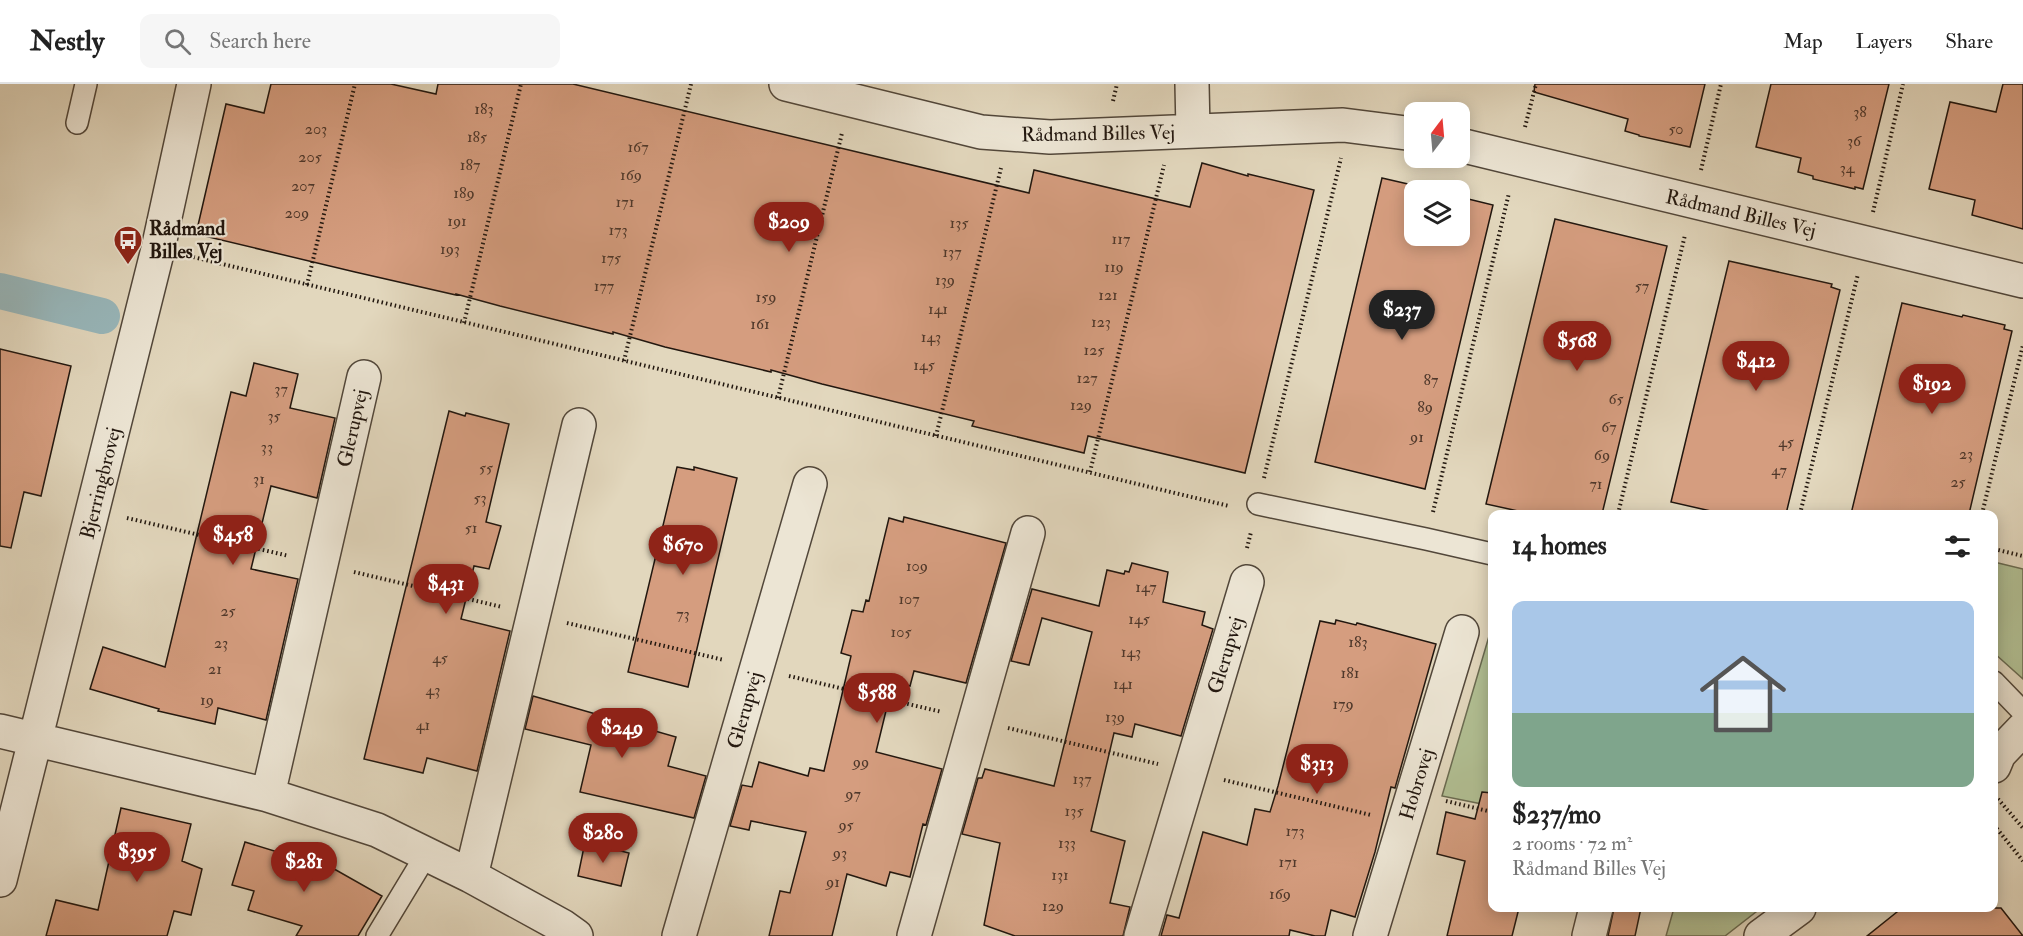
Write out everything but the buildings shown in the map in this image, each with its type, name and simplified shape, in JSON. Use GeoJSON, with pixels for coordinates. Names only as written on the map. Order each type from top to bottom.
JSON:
{"type":"FeatureCollection","features":[{"type":"Feature","properties":{"kind":"street","name":"Bjerringbrovej"},"geometry":{"type":"LineString","coordinates":[[0,880],[158,249],[194,84]]}},
{"type":"Feature","properties":{"kind":"street","name":"Rådmand Billes Vej"},"geometry":{"type":"LineString","coordinates":[[786,84],[981,132],[1050,137],[1348,126],[1404,134]]}},
{"type":"Feature","properties":{"kind":"street"},"geometry":{"type":"LineString","coordinates":[[1183,131],[1192,84]]}},
{"type":"Feature","properties":{"kind":"street","name":"Rådmand Billes Vej"},"geometry":{"type":"LineString","coordinates":[[1470,147],[2023,281]]}},
{"type":"Feature","properties":{"kind":"street","name":"Glerupvej"},"geometry":{"type":"LineString","coordinates":[[268,795],[364,377]]}},
{"type":"Feature","properties":{"kind":"street"},"geometry":{"type":"LineString","coordinates":[[471,876],[579,425]]}},
{"type":"Feature","properties":{"kind":"street","name":"Glerupvej"},"geometry":{"type":"LineString","coordinates":[[679,936],[810,484]]}},
{"type":"Feature","properties":{"kind":"street"},"geometry":{"type":"LineString","coordinates":[[914,936],[1028,533]]}},
{"type":"Feature","properties":{"kind":"street","name":"Glerupvej"},"geometry":{"type":"LineString","coordinates":[[1142,936],[1247,582]]}},
{"type":"Feature","properties":{"kind":"street","name":"Hobrovej"},"geometry":{"type":"LineString","coordinates":[[1370,936],[1462,632]]}},
{"type":"Feature","properties":{"kind":"street"},"geometry":{"type":"LineString","coordinates":[[1998,756],[2023,729]]}},
{"type":"Feature","properties":{"kind":"street"},"geometry":{"type":"LineString","coordinates":[[0,731],[268,795],[376,830],[471,876],[576,936]]}},
{"type":"Feature","properties":{"kind":"street"},"geometry":{"type":"LineString","coordinates":[[1589,936],[1595,912]]}},
{"type":"Feature","properties":{"kind":"street"},"geometry":{"type":"LineString","coordinates":[[1761,936],[1794,912]]}},
{"type":"Feature","properties":{"kind":"lane"},"geometry":{"type":"LineString","coordinates":[[77,123],[86,84]]}},
{"type":"Feature","properties":{"kind":"lane"},"geometry":{"type":"LineString","coordinates":[[1258,504],[1488,553]]}},
{"type":"Feature","properties":{"kind":"lane"},"geometry":{"type":"LineString","coordinates":[[1998,686],[2023,712]]}},
{"type":"Feature","properties":{"kind":"lane"},"geometry":{"type":"LineString","coordinates":[[377,936],[426,855]]}},
{"type":"Feature","properties":{"kind":"path"},"geometry":{"type":"LineString","coordinates":[[307,285],[355,84]]}},
{"type":"Feature","properties":{"kind":"path"},"geometry":{"type":"LineString","coordinates":[[464,322],[521,84]]}},
{"type":"Feature","properties":{"kind":"path"},"geometry":{"type":"LineString","coordinates":[[624,361],[691,84]]}},
{"type":"Feature","properties":{"kind":"path"},"geometry":{"type":"LineString","coordinates":[[1426,539],[1536,84]]}},
{"type":"Feature","properties":{"kind":"path"},"geometry":{"type":"LineString","coordinates":[[1619,510],[1721,84]]}},
{"type":"Feature","properties":{"kind":"path"},"geometry":{"type":"LineString","coordinates":[[1801,510],[1904,84]]}},
{"type":"Feature","properties":{"kind":"path"},"geometry":{"type":"LineString","coordinates":[[778,398],[850,99]]}},
{"type":"Feature","properties":{"kind":"path"},"geometry":{"type":"LineString","coordinates":[[1247,582],[1246,555],[1348,126]]}},
{"type":"Feature","properties":{"kind":"path"},"geometry":{"type":"LineString","coordinates":[[1090,472],[1183,131]]}},
{"type":"Feature","properties":{"kind":"path"},"geometry":{"type":"LineString","coordinates":[[936,436],[1009,134]]}},
{"type":"Feature","properties":{"kind":"path"},"geometry":{"type":"LineString","coordinates":[[158,249],[1248,510],[1258,504]]}},
{"type":"Feature","properties":{"kind":"path"},"geometry":{"type":"LineString","coordinates":[[1983,510],[2023,345]]}},
{"type":"Feature","properties":{"kind":"path"},"geometry":{"type":"LineString","coordinates":[[1998,550],[2023,556]]}},
{"type":"Feature","properties":{"kind":"path"},"geometry":{"type":"LineString","coordinates":[[1413,794],[1488,811]]}},
{"type":"Feature","properties":{"kind":"path"},"geometry":{"type":"LineString","coordinates":[[1998,799],[2023,828]]}},
{"type":"Feature","properties":{"kind":"path"},"geometry":{"type":"LineString","coordinates":[[1998,830],[2023,861]]}},
{"type":"Feature","properties":{"kind":"green space"},"geometry":{"type":"Polygon","coordinates":[[[1998,563],[2023,569],[2023,679],[1998,657],[1998,563]]]}},
{"type":"Feature","properties":{"kind":"green space"},"geometry":{"type":"Polygon","coordinates":[[[1488,640],[1488,805],[1442,796],[1488,640]]]}},
{"type":"Feature","properties":{"kind":"green space"},"geometry":{"type":"Polygon","coordinates":[[[1673,912],[1756,912],[1725,936],[1666,936],[1673,912]]]}},
{"type":"Feature","properties":{"kind":"waterway"},"geometry":{"type":"LineString","coordinates":[[0,291],[102,316]]}},
{"type":"Feature","properties":{"kind":"place","name":"Rådmand Billes Vej"},"geometry":{"type":"Point","coordinates":[128,266]}}]}
